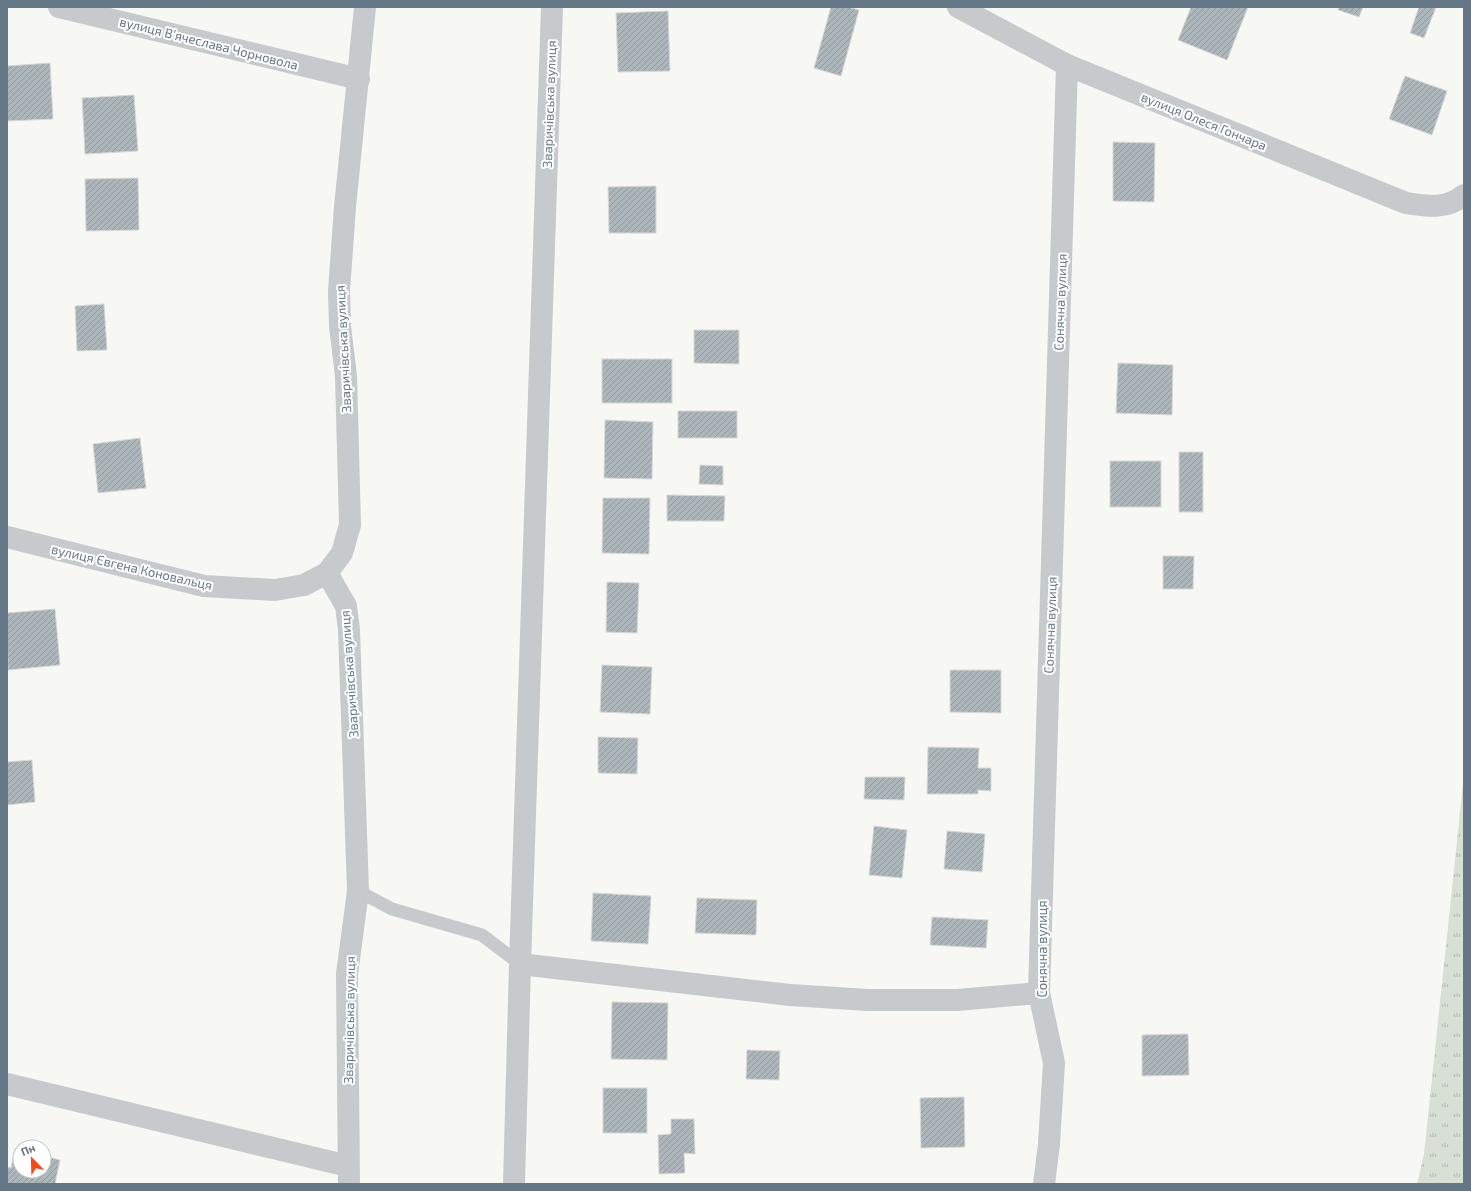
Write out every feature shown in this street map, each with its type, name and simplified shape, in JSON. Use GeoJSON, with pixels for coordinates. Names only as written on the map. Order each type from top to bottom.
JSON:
{"type":"FeatureCollection","features":[{"type":"Feature","properties":{"kind":"street","name":"вулиця Вʼячеслава Чорновола"},"geometry":{"type":"LineString","coordinates":[[59,7],[359,79]]}},
{"type":"Feature","properties":{"kind":"street","name":"Зваричівська вулиця"},"geometry":{"type":"LineString","coordinates":[[348,1175],[347,974],[358,891],[349,630],[346,606],[326,573],[342,553],[350,525],[346,376],[340,326],[339,290],[344,207],[359,79],[365,7]]}},
{"type":"Feature","properties":{"kind":"street","name":"Зваричівська вулиця"},"geometry":{"type":"LineString","coordinates":[[514,1184],[552,7]]}},
{"type":"Feature","properties":{"kind":"street","name":"вулиця Олеся Гончара"},"geometry":{"type":"LineString","coordinates":[[958,7],[1067,65],[1406,203],[1434,207],[1461,197]]}},
{"type":"Feature","properties":{"kind":"street","name":"Сонячна вулиця"},"geometry":{"type":"LineString","coordinates":[[1044,1184],[1049,1144],[1054,1063],[1039,993],[1067,65]]}},
{"type":"Feature","properties":{"kind":"street","name":"вулиця Євгена Коновальця"},"geometry":{"type":"LineString","coordinates":[[7,537],[204,586],[275,590],[304,585],[326,573]]}},
{"type":"Feature","properties":{"kind":"street"},"geometry":{"type":"LineString","coordinates":[[520,964],[790,995],[860,999],[957,1000],[1039,993]]}},
{"type":"Feature","properties":{"kind":"street"},"geometry":{"type":"LineString","coordinates":[[7,1084],[348,1175]]}},
{"type":"Feature","properties":{"kind":"lane"},"geometry":{"type":"LineString","coordinates":[[358,891],[392,909],[482,935],[520,964]]}},
{"type":"Feature","properties":{"kind":"green space"},"geometry":{"type":"Polygon","coordinates":[[[1464,775],[1464,1184],[1417,1184],[1424,1154],[1464,775]]]}},
{"type":"Feature","properties":{"kind":"building"},"geometry":{"type":"Polygon","coordinates":[[[831,7],[848,7],[859,10],[841,76],[814,68],[831,7]]]}},
{"type":"Feature","properties":{"kind":"building"},"geometry":{"type":"Polygon","coordinates":[[[1191,7],[1248,7],[1227,60],[1178,40],[1191,7]]]}},
{"type":"Feature","properties":{"kind":"building"},"geometry":{"type":"Polygon","coordinates":[[[1339,7],[1363,7],[1359,17],[1338,10],[1339,7]]]}},
{"type":"Feature","properties":{"kind":"building"},"geometry":{"type":"Polygon","coordinates":[[[1419,7],[1436,7],[1424,38],[1410,33],[1419,7]]]}},
{"type":"Feature","properties":{"kind":"building"},"geometry":{"type":"Polygon","coordinates":[[[668,11],[670,71],[618,72],[616,13],[668,11]]]}},
{"type":"Feature","properties":{"kind":"building"},"geometry":{"type":"Polygon","coordinates":[[[50,63],[53,119],[7,121],[7,66],[50,63]]]}},
{"type":"Feature","properties":{"kind":"building"},"geometry":{"type":"Polygon","coordinates":[[[1405,76],[1447,91],[1432,135],[1389,119],[1405,76]]]}},
{"type":"Feature","properties":{"kind":"building"},"geometry":{"type":"Polygon","coordinates":[[[134,95],[138,151],[85,154],[82,98],[134,95]]]}},
{"type":"Feature","properties":{"kind":"building"},"geometry":{"type":"Polygon","coordinates":[[[1113,142],[1155,143],[1154,202],[1113,201],[1113,142]]]}},
{"type":"Feature","properties":{"kind":"building"},"geometry":{"type":"Polygon","coordinates":[[[138,178],[139,230],[86,231],[85,179],[138,178]]]}},
{"type":"Feature","properties":{"kind":"building"},"geometry":{"type":"Polygon","coordinates":[[[656,186],[656,233],[609,233],[608,187],[656,186]]]}},
{"type":"Feature","properties":{"kind":"building"},"geometry":{"type":"Polygon","coordinates":[[[104,304],[107,350],[77,351],[75,306],[104,304]]]}},
{"type":"Feature","properties":{"kind":"building"},"geometry":{"type":"Polygon","coordinates":[[[694,330],[739,330],[739,364],[694,363],[694,330]]]}},
{"type":"Feature","properties":{"kind":"building"},"geometry":{"type":"Polygon","coordinates":[[[602,359],[672,359],[672,403],[602,403],[602,359]]]}},
{"type":"Feature","properties":{"kind":"building"},"geometry":{"type":"Polygon","coordinates":[[[1118,363],[1173,365],[1172,415],[1116,413],[1118,363]]]}},
{"type":"Feature","properties":{"kind":"building"},"geometry":{"type":"Polygon","coordinates":[[[678,411],[737,411],[737,438],[678,438],[678,411]]]}},
{"type":"Feature","properties":{"kind":"building"},"geometry":{"type":"Polygon","coordinates":[[[605,420],[653,422],[652,479],[604,478],[605,420]]]}},
{"type":"Feature","properties":{"kind":"building"},"geometry":{"type":"Polygon","coordinates":[[[140,438],[146,488],[98,493],[93,444],[140,438]]]}},
{"type":"Feature","properties":{"kind":"building"},"geometry":{"type":"Polygon","coordinates":[[[1179,452],[1203,452],[1203,512],[1179,512],[1179,452]]]}},
{"type":"Feature","properties":{"kind":"building"},"geometry":{"type":"Polygon","coordinates":[[[1110,461],[1161,461],[1161,507],[1110,507],[1110,461]]]}},
{"type":"Feature","properties":{"kind":"building"},"geometry":{"type":"Polygon","coordinates":[[[700,465],[723,466],[723,485],[699,484],[700,465]]]}},
{"type":"Feature","properties":{"kind":"building"},"geometry":{"type":"Polygon","coordinates":[[[667,495],[725,496],[724,521],[667,521],[667,495]]]}},
{"type":"Feature","properties":{"kind":"building"},"geometry":{"type":"Polygon","coordinates":[[[603,498],[650,498],[649,554],[602,553],[603,498]]]}},
{"type":"Feature","properties":{"kind":"building"},"geometry":{"type":"Polygon","coordinates":[[[1163,556],[1194,556],[1193,589],[1163,589],[1163,556]]]}},
{"type":"Feature","properties":{"kind":"building"},"geometry":{"type":"Polygon","coordinates":[[[607,582],[639,583],[637,633],[606,632],[607,582]]]}},
{"type":"Feature","properties":{"kind":"building"},"geometry":{"type":"Polygon","coordinates":[[[55,609],[60,665],[8,670],[7,613],[55,609]]]}},
{"type":"Feature","properties":{"kind":"building"},"geometry":{"type":"Polygon","coordinates":[[[602,665],[652,667],[650,714],[600,712],[602,665]]]}},
{"type":"Feature","properties":{"kind":"building"},"geometry":{"type":"Polygon","coordinates":[[[950,670],[1001,670],[1001,713],[950,712],[950,670]]]}},
{"type":"Feature","properties":{"kind":"building"},"geometry":{"type":"Polygon","coordinates":[[[598,737],[638,738],[637,774],[598,773],[598,737]]]}},
{"type":"Feature","properties":{"kind":"building"},"geometry":{"type":"Polygon","coordinates":[[[928,747],[979,748],[978,768],[991,768],[991,791],[978,790],[978,794],[927,794],[928,747]]]}},
{"type":"Feature","properties":{"kind":"building"},"geometry":{"type":"Polygon","coordinates":[[[32,760],[35,802],[7,805],[7,762],[32,760]]]}},
{"type":"Feature","properties":{"kind":"building"},"geometry":{"type":"Polygon","coordinates":[[[865,777],[905,777],[904,800],[864,799],[865,777]]]}},
{"type":"Feature","properties":{"kind":"building"},"geometry":{"type":"Polygon","coordinates":[[[874,826],[907,830],[902,878],[869,875],[874,826]]]}},
{"type":"Feature","properties":{"kind":"building"},"geometry":{"type":"Polygon","coordinates":[[[947,831],[985,834],[982,872],[944,869],[947,831]]]}},
{"type":"Feature","properties":{"kind":"building"},"geometry":{"type":"Polygon","coordinates":[[[593,893],[651,896],[648,944],[591,941],[593,893]]]}},
{"type":"Feature","properties":{"kind":"building"},"geometry":{"type":"Polygon","coordinates":[[[697,898],[757,900],[756,935],[695,933],[697,898]]]}},
{"type":"Feature","properties":{"kind":"building"},"geometry":{"type":"Polygon","coordinates":[[[932,917],[988,920],[986,948],[930,945],[932,917]]]}},
{"type":"Feature","properties":{"kind":"building"},"geometry":{"type":"Polygon","coordinates":[[[612,1002],[668,1003],[667,1060],[611,1059],[612,1002]]]}},
{"type":"Feature","properties":{"kind":"building"},"geometry":{"type":"Polygon","coordinates":[[[1188,1034],[1189,1075],[1142,1076],[1142,1035],[1188,1034]]]}},
{"type":"Feature","properties":{"kind":"building"},"geometry":{"type":"Polygon","coordinates":[[[747,1050],[780,1051],[779,1080],[746,1079],[747,1050]]]}},
{"type":"Feature","properties":{"kind":"building"},"geometry":{"type":"Polygon","coordinates":[[[603,1088],[647,1088],[647,1133],[603,1133],[603,1088]]]}},
{"type":"Feature","properties":{"kind":"building"},"geometry":{"type":"Polygon","coordinates":[[[964,1097],[965,1147],[921,1148],[920,1098],[964,1097]]]}},
{"type":"Feature","properties":{"kind":"building"},"geometry":{"type":"Polygon","coordinates":[[[671,1119],[694,1119],[695,1154],[684,1153],[685,1173],[659,1174],[658,1135],[671,1134],[671,1119]]]}},
{"type":"Feature","properties":{"kind":"building"},"geometry":{"type":"Polygon","coordinates":[[[52,1158],[60,1160],[55,1184],[7,1184],[7,1167],[11,1168],[12,1163],[12,1179],[52,1179],[52,1158]]]}}]}
